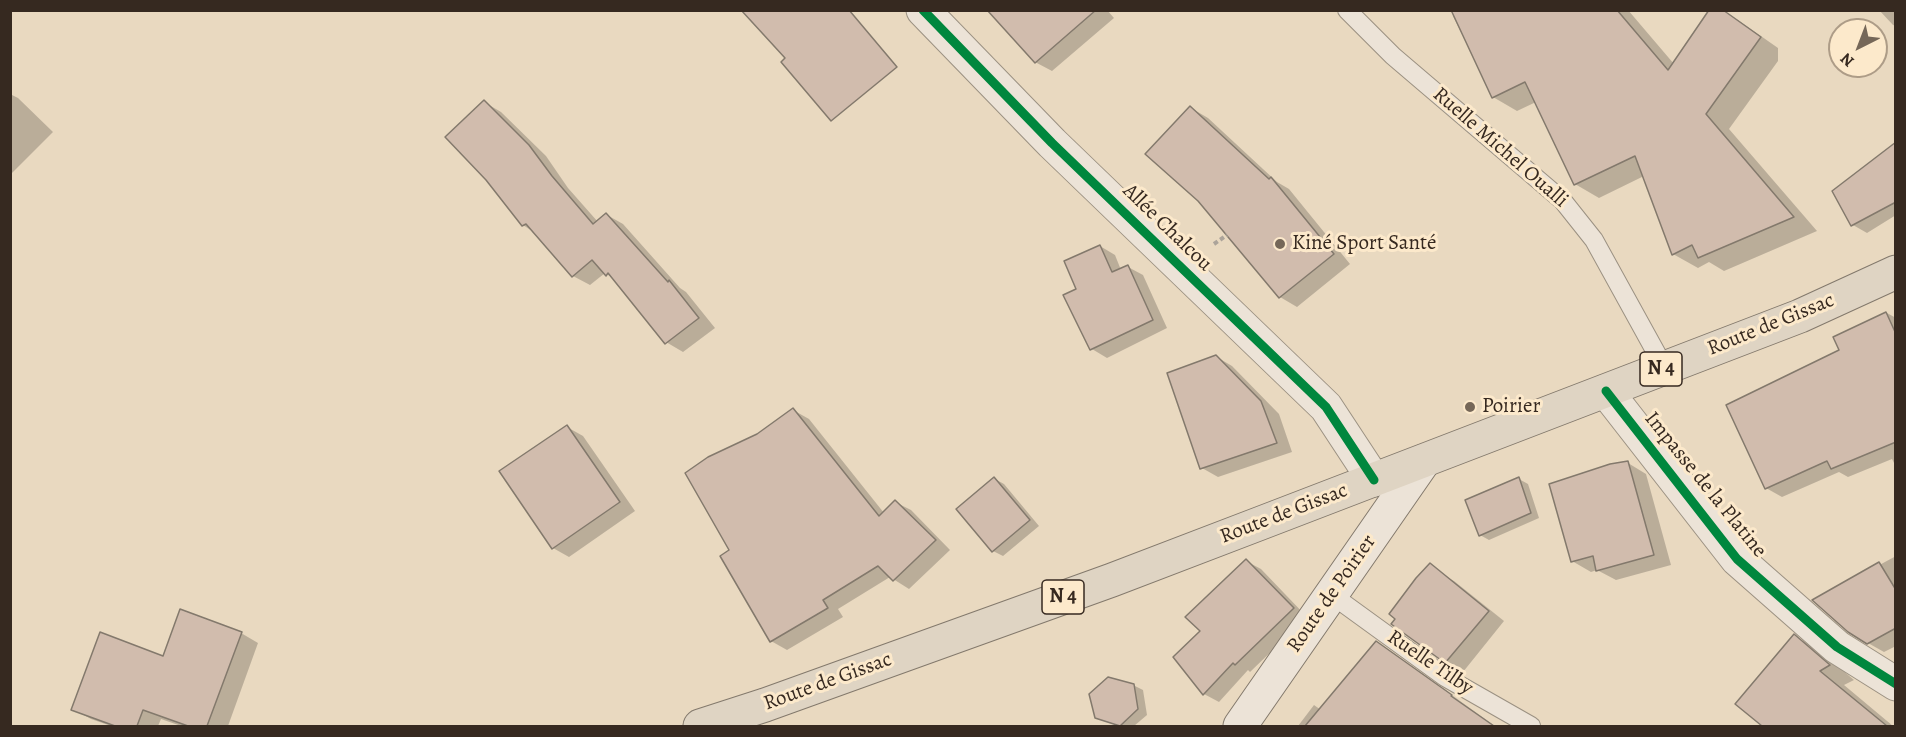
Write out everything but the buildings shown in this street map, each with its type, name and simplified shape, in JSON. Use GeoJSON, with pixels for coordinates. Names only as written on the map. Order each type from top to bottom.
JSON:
{"type":"FeatureCollection","features":[{"type":"Feature","properties":{"kind":"main road","name":"Route de Gissac"},"geometry":{"type":"LineString","coordinates":[[700,726],[765,705],[1113,580],[1892,280]]}},
{"type":"Feature","properties":{"kind":"street","name":"Allée Chalcou"},"geometry":{"type":"LineString","coordinates":[[923,10],[1052,143],[1326,406],[1374,480]]}},
{"type":"Feature","properties":{"kind":"street","name":"Impasse de la Platine"},"geometry":{"type":"LineString","coordinates":[[1606,391],[1737,559],[1837,647],[1896,684]]}},
{"type":"Feature","properties":{"kind":"street","name":"Route de Poirier"},"geometry":{"type":"LineString","coordinates":[[1240,726],[1424,461]]}},
{"type":"Feature","properties":{"kind":"lane","name":"Ruelle Michel Oualli"},"geometry":{"type":"LineString","coordinates":[[1347,10],[1393,56],[1563,201],[1594,240],[1664,368]]}},
{"type":"Feature","properties":{"kind":"lane","name":"Ruelle Tilby"},"geometry":{"type":"LineString","coordinates":[[1332,595],[1445,677],[1531,726]]}},
{"type":"Feature","properties":{"kind":"cycle path"},"geometry":{"type":"LineString","coordinates":[[923,10],[1052,143],[1326,407],[1374,480]]}},
{"type":"Feature","properties":{"kind":"cycle path"},"geometry":{"type":"LineString","coordinates":[[1606,391],[1737,559],[1837,647],[1896,684]]}},
{"type":"Feature","properties":{"kind":"place","name":"Kiné Sport Santé"},"geometry":{"type":"Point","coordinates":[1280,244]}},
{"type":"Feature","properties":{"kind":"place","name":"Poirier"},"geometry":{"type":"Point","coordinates":[1470,407]}}]}
